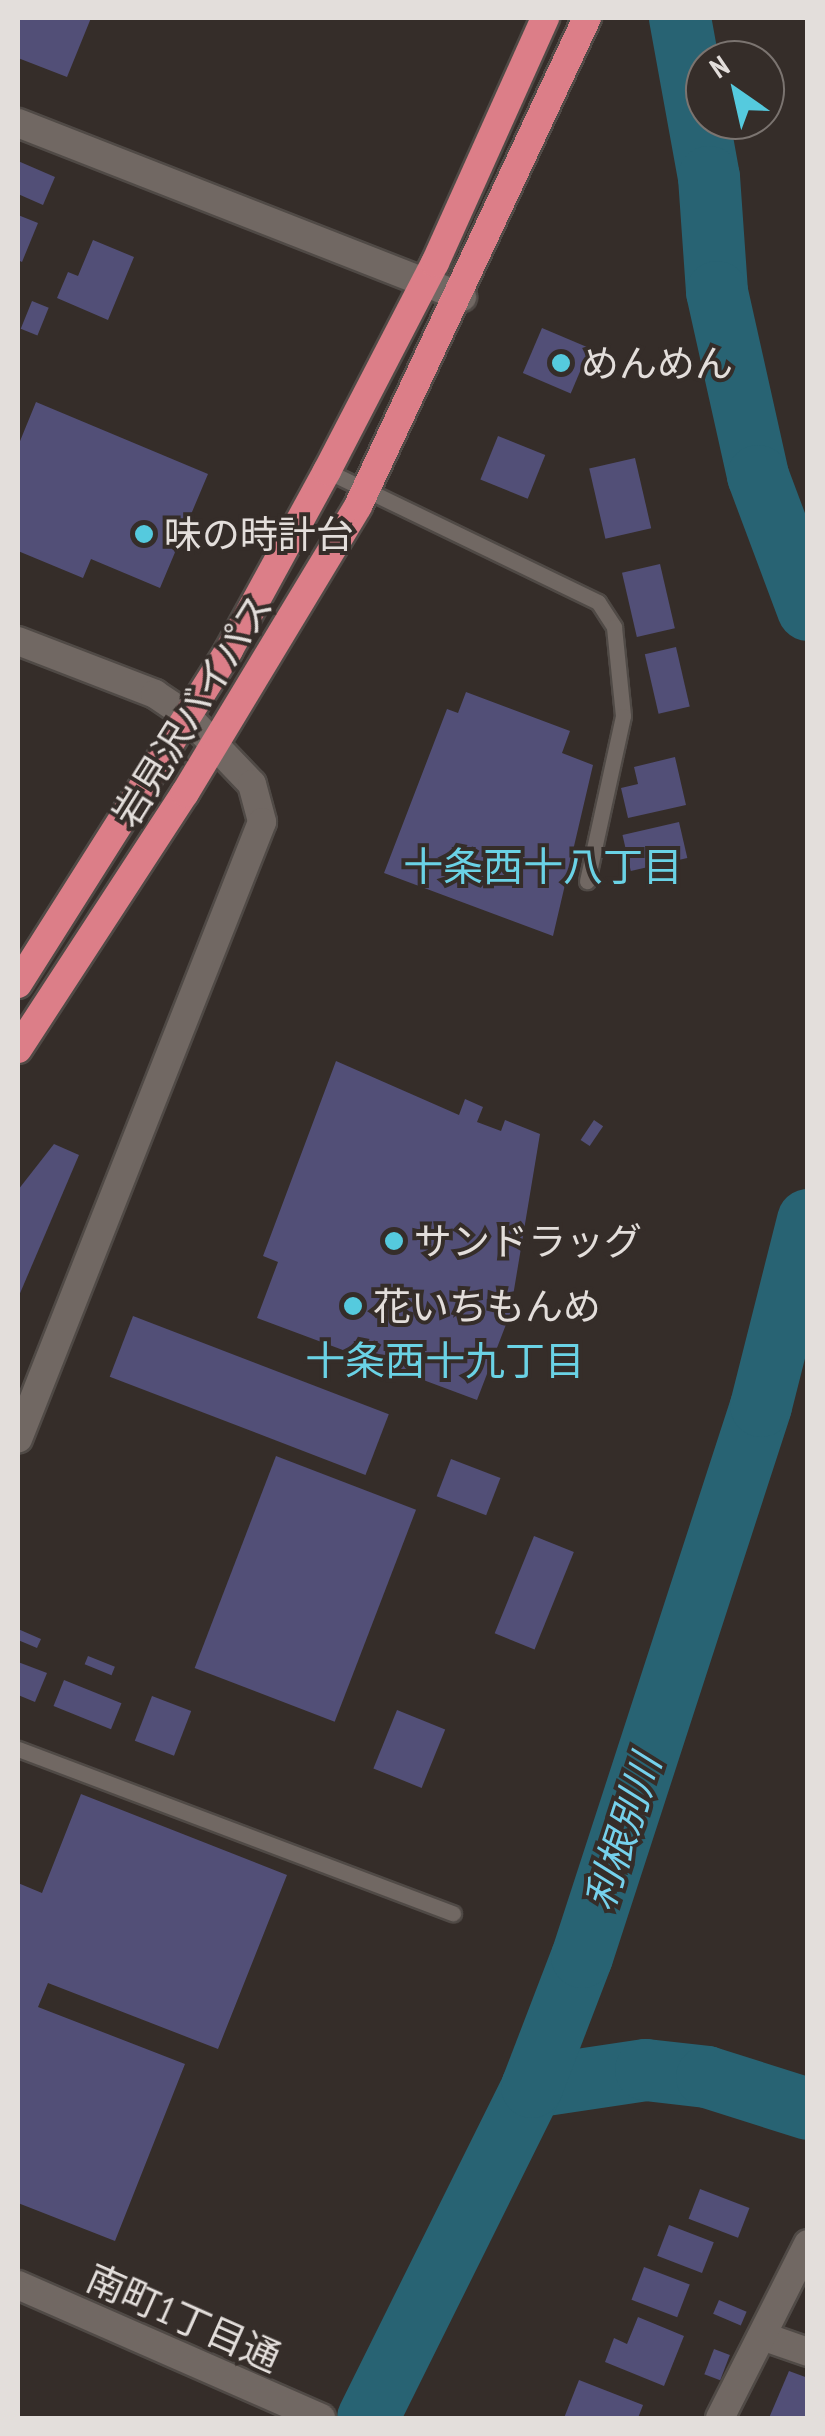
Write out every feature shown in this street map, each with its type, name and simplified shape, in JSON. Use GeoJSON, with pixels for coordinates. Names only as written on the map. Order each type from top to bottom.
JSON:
{"type":"FeatureCollection","features":[{"type":"Feature","properties":{"kind":"highway","name":"岩見沢バイパス"},"geometry":{"type":"LineString","coordinates":[[18,984],[186,715],[327,471],[426,282],[545,18]]}},
{"type":"Feature","properties":{"kind":"highway","name":"岩見沢バイパス"},"geometry":{"type":"LineString","coordinates":[[18,1049],[216,744],[364,494],[462,297],[588,18]]}},
{"type":"Feature","properties":{"kind":"street"},"geometry":{"type":"LineString","coordinates":[[18,123],[462,297]]}},
{"type":"Feature","properties":{"kind":"street"},"geometry":{"type":"LineString","coordinates":[[18,641],[155,694],[186,715],[216,744],[261,801],[257,840],[18,1439]]}},
{"type":"Feature","properties":{"kind":"street"},"geometry":{"type":"LineString","coordinates":[[720,2418],[808,2244]]}},
{"type":"Feature","properties":{"kind":"street","name":"南町1丁目通"},"geometry":{"type":"LineString","coordinates":[[18,2285],[321,2418]]}},
{"type":"Feature","properties":{"kind":"street"},"geometry":{"type":"LineString","coordinates":[[762,2336],[808,2352]]}},
{"type":"Feature","properties":{"kind":"lane"},"geometry":{"type":"LineString","coordinates":[[327,471],[364,494],[598,602],[614,627],[624,716],[587,881]]}},
{"type":"Feature","properties":{"kind":"lane"},"geometry":{"type":"LineString","coordinates":[[18,1749],[453,1913]]}},
{"type":"Feature","properties":{"kind":"building"},"geometry":{"type":"Polygon","coordinates":[[[18,18],[91,18],[67,77],[18,58],[18,18]]]}},
{"type":"Feature","properties":{"kind":"building"},"geometry":{"type":"Polygon","coordinates":[[[18,161],[55,177],[43,205],[18,194],[18,161]]]}},
{"type":"Feature","properties":{"kind":"building"},"geometry":{"type":"Polygon","coordinates":[[[18,215],[38,223],[22,262],[18,260],[18,215]]]}},
{"type":"Feature","properties":{"kind":"building"},"geometry":{"type":"Polygon","coordinates":[[[93,240],[134,257],[108,320],[57,298],[68,272],[78,276],[93,240]]]}},
{"type":"Feature","properties":{"kind":"building"},"geometry":{"type":"Polygon","coordinates":[[[32,301],[49,308],[37,336],[21,329],[32,301]]]}},
{"type":"Feature","properties":{"kind":"building"},"geometry":{"type":"Polygon","coordinates":[[[542,328],[590,348],[571,393],[523,373],[542,328]]]}},
{"type":"Feature","properties":{"kind":"building"},"geometry":{"type":"Polygon","coordinates":[[[36,402],[208,474],[160,588],[91,559],[83,578],[18,551],[18,446],[36,402]]]}},
{"type":"Feature","properties":{"kind":"building"},"geometry":{"type":"Polygon","coordinates":[[[498,436],[545,455],[528,499],[480,480],[498,436]]]}},
{"type":"Feature","properties":{"kind":"building"},"geometry":{"type":"Polygon","coordinates":[[[635,458],[651,528],[605,539],[589,469],[635,458]]]}},
{"type":"Feature","properties":{"kind":"building"},"geometry":{"type":"Polygon","coordinates":[[[660,564],[675,628],[637,637],[622,573],[660,564]]]}},
{"type":"Feature","properties":{"kind":"building"},"geometry":{"type":"Polygon","coordinates":[[[676,647],[690,706],[659,714],[645,654],[676,647]]]}},
{"type":"Feature","properties":{"kind":"building"},"geometry":{"type":"Polygon","coordinates":[[[466,692],[570,731],[562,753],[593,765],[553,936],[384,873],[447,709],[458,713],[466,692]]]}},
{"type":"Feature","properties":{"kind":"building"},"geometry":{"type":"Polygon","coordinates":[[[675,757],[686,805],[628,818],[621,788],[638,784],[634,767],[675,757]]]}},
{"type":"Feature","properties":{"kind":"building"},"geometry":{"type":"Polygon","coordinates":[[[679,822],[687,858],[631,871],[622,835],[679,822]]]}},
{"type":"Feature","properties":{"kind":"building"},"geometry":{"type":"Polygon","coordinates":[[[336,1061],[459,1115],[465,1099],[483,1107],[477,1122],[501,1131],[505,1120],[540,1134],[510,1314],[477,1400],[257,1318],[278,1262],[263,1256],[336,1061]]]}},
{"type":"Feature","properties":{"kind":"building"},"geometry":{"type":"Polygon","coordinates":[[[594,1120],[603,1126],[590,1146],[581,1140],[594,1120]]]}},
{"type":"Feature","properties":{"kind":"building"},"geometry":{"type":"Polygon","coordinates":[[[54,1144],[79,1155],[18,1298],[18,1190],[54,1144]]]}},
{"type":"Feature","properties":{"kind":"building"},"geometry":{"type":"Polygon","coordinates":[[[133,1316],[389,1414],[366,1475],[110,1377],[133,1316]]]}},
{"type":"Feature","properties":{"kind":"building"},"geometry":{"type":"Polygon","coordinates":[[[276,1456],[416,1510],[335,1722],[195,1668],[276,1456]]]}},
{"type":"Feature","properties":{"kind":"building"},"geometry":{"type":"Polygon","coordinates":[[[451,1459],[500,1478],[486,1515],[437,1496],[451,1459]]]}},
{"type":"Feature","properties":{"kind":"building"},"geometry":{"type":"Polygon","coordinates":[[[534,1536],[574,1552],[535,1649],[495,1633],[534,1536]]]}},
{"type":"Feature","properties":{"kind":"building"},"geometry":{"type":"Polygon","coordinates":[[[18,1629],[41,1639],[37,1648],[18,1640],[18,1629]]]}},
{"type":"Feature","properties":{"kind":"building"},"geometry":{"type":"Polygon","coordinates":[[[88,1656],[115,1667],[112,1675],[85,1664],[88,1656]]]}},
{"type":"Feature","properties":{"kind":"building"},"geometry":{"type":"Polygon","coordinates":[[[18,1662],[47,1673],[35,1702],[18,1695],[18,1662]]]}},
{"type":"Feature","properties":{"kind":"building"},"geometry":{"type":"Polygon","coordinates":[[[64,1680],[121,1703],[111,1729],[54,1706],[64,1680]]]}},
{"type":"Feature","properties":{"kind":"building"},"geometry":{"type":"Polygon","coordinates":[[[152,1696],[191,1711],[174,1756],[135,1741],[152,1696]]]}},
{"type":"Feature","properties":{"kind":"building"},"geometry":{"type":"Polygon","coordinates":[[[397,1710],[445,1729],[422,1788],[373,1768],[397,1710]]]}},
{"type":"Feature","properties":{"kind":"building"},"geometry":{"type":"Polygon","coordinates":[[[81,1794],[287,1875],[218,2049],[48,1983],[38,2007],[185,2064],[115,2241],[18,2203],[18,1883],[42,1893],[81,1794]]]}},
{"type":"Feature","properties":{"kind":"building"},"geometry":{"type":"Polygon","coordinates":[[[700,2189],[749,2208],[738,2238],[689,2219],[700,2189]]]}},
{"type":"Feature","properties":{"kind":"building"},"geometry":{"type":"Polygon","coordinates":[[[669,2225],[714,2242],[702,2273],[657,2256],[669,2225]]]}},
{"type":"Feature","properties":{"kind":"building"},"geometry":{"type":"Polygon","coordinates":[[[644,2267],[690,2285],[677,2317],[631,2300],[644,2267]]]}},
{"type":"Feature","properties":{"kind":"building"},"geometry":{"type":"Polygon","coordinates":[[[719,2300],[747,2312],[741,2326],[713,2314],[719,2300]]]}},
{"type":"Feature","properties":{"kind":"building"},"geometry":{"type":"Polygon","coordinates":[[[638,2317],[684,2336],[664,2386],[605,2362],[614,2338],[627,2344],[638,2317]]]}},
{"type":"Feature","properties":{"kind":"building"},"geometry":{"type":"Polygon","coordinates":[[[714,2349],[730,2355],[720,2380],[704,2374],[714,2349]]]}},
{"type":"Feature","properties":{"kind":"building"},"geometry":{"type":"Polygon","coordinates":[[[789,2371],[808,2378],[808,2418],[769,2418],[789,2371]]]}},
{"type":"Feature","properties":{"kind":"building"},"geometry":{"type":"Polygon","coordinates":[[[579,2380],[643,2405],[638,2418],[564,2418],[579,2380]]]}},
{"type":"Feature","properties":{"kind":"waterway","name":"利根別川"},"geometry":{"type":"LineString","coordinates":[[680,18],[709,177],[717,292],[758,476],[808,610]]}},
{"type":"Feature","properties":{"kind":"waterway","name":"利根別川"},"geometry":{"type":"LineString","coordinates":[[368,2418],[532,2087],[582,1957],[761,1406],[808,1220]]}},
{"type":"Feature","properties":{"kind":"waterway"},"geometry":{"type":"LineString","coordinates":[[532,2087],[646,2070],[707,2077],[808,2109]]}},
{"type":"Feature","properties":{"kind":"place","name":"めんめん"},"geometry":{"type":"Point","coordinates":[561,363]}},
{"type":"Feature","properties":{"kind":"place","name":"味の時計台"},"geometry":{"type":"Point","coordinates":[144,534]}},
{"type":"Feature","properties":{"kind":"place","name":"サンドラッグ"},"geometry":{"type":"Point","coordinates":[394,1241]}},
{"type":"Feature","properties":{"kind":"place","name":"花いちもんめ"},"geometry":{"type":"Point","coordinates":[353,1306]}},
{"type":"Feature","properties":{"kind":"district","name":"十条西十八丁目"},"geometry":{"type":"Point","coordinates":[543,866]}},
{"type":"Feature","properties":{"kind":"district","name":"十条西十九丁目"},"geometry":{"type":"Point","coordinates":[445,1360]}}]}
